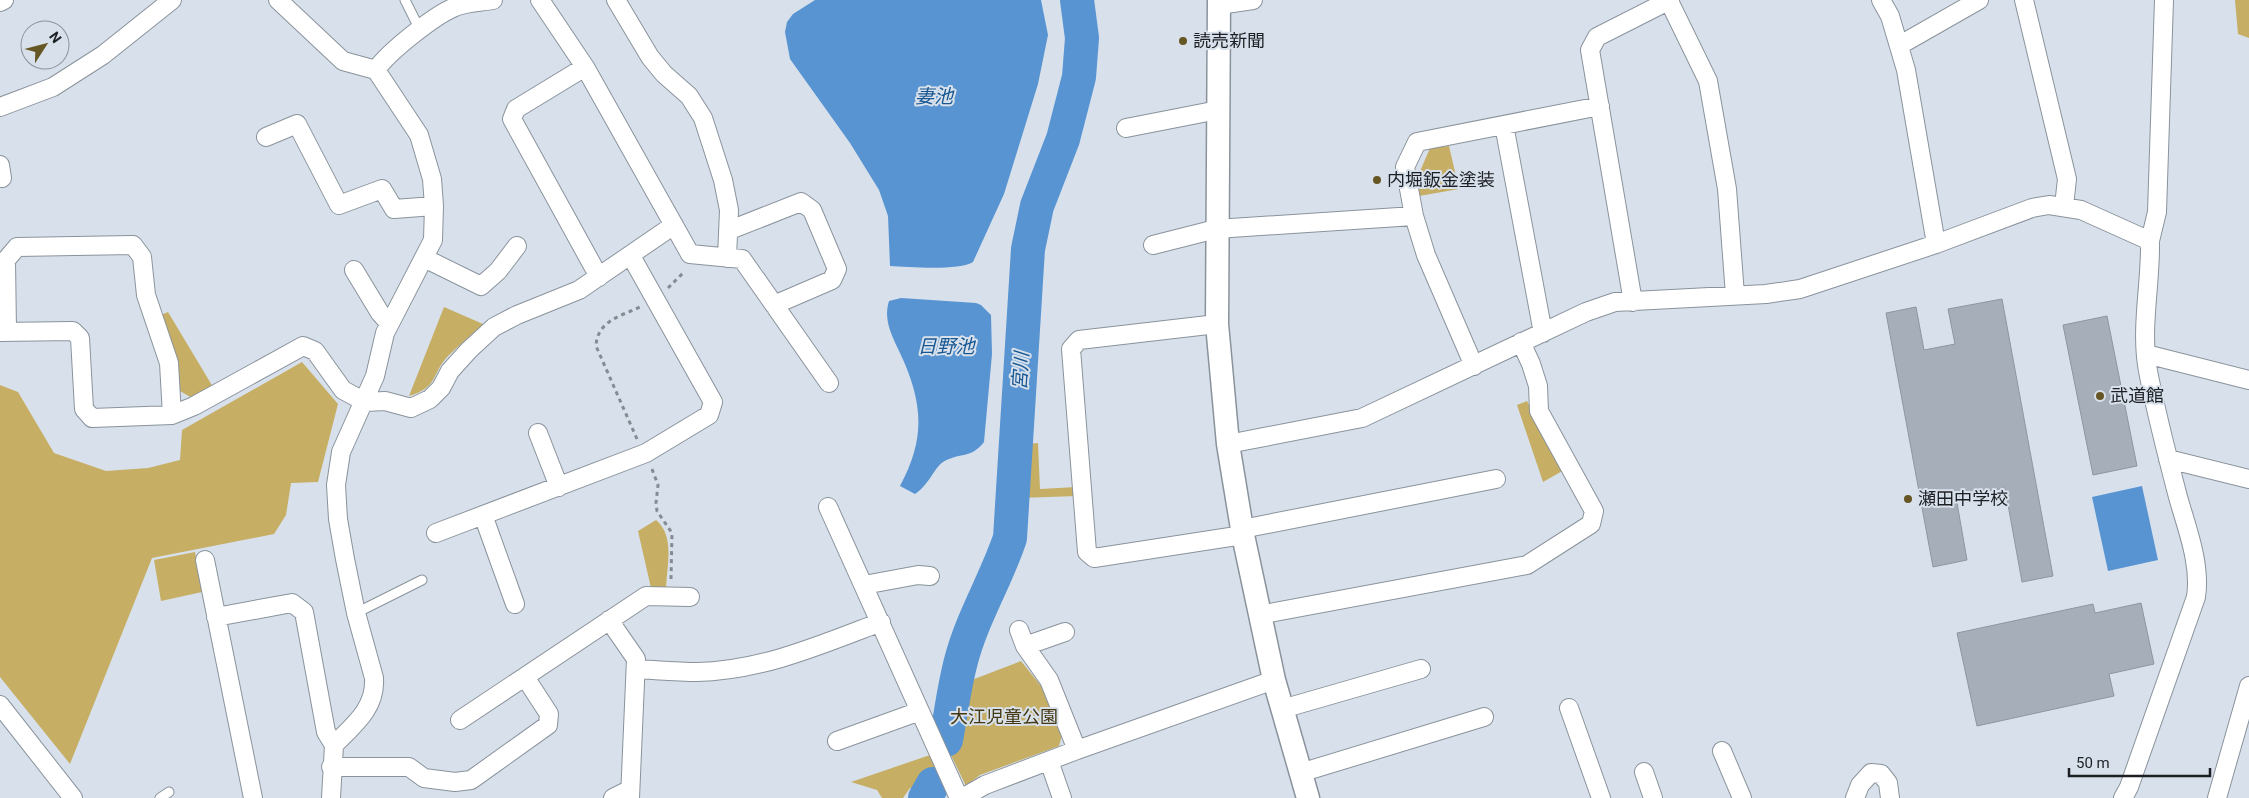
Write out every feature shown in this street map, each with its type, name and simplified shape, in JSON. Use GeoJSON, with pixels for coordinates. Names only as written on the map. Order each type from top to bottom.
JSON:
{"type":"FeatureCollection","features":[{"type":"Feature","properties":{"kind":"street"},"geometry":{"type":"LineString","coordinates":[[0,2],[4,0]]}},
{"type":"Feature","properties":{"kind":"street"},"geometry":{"type":"LineString","coordinates":[[0,108],[53,86],[103,55],[172,0]]}},
{"type":"Feature","properties":{"kind":"street"},"geometry":{"type":"LineString","coordinates":[[278,0],[344,61],[376,70],[419,135],[432,179],[434,206],[433,240],[390,323],[377,360],[375,376],[341,452],[336,485],[338,519],[356,613],[374,678],[375,689],[371,704],[360,719],[334,745],[331,767],[331,798]]}},
{"type":"Feature","properties":{"kind":"street"},"geometry":{"type":"LineString","coordinates":[[376,70],[383,60],[420,30],[455,7],[493,0]]}},
{"type":"Feature","properties":{"kind":"street"},"geometry":{"type":"LineString","coordinates":[[540,0],[585,67],[690,254],[742,259],[829,383]]}},
{"type":"Feature","properties":{"kind":"street"},"geometry":{"type":"LineString","coordinates":[[616,0],[650,57],[664,74],[689,96],[703,118],[723,180],[729,210],[730,230],[727,258]]}},
{"type":"Feature","properties":{"kind":"street"},"geometry":{"type":"LineString","coordinates":[[1253,0],[1219,2],[1216,229],[1217,324],[1228,444],[1243,532],[1274,680],[1308,798]]}},
{"type":"Feature","properties":{"kind":"street"},"geometry":{"type":"LineString","coordinates":[[1633,302],[1590,50],[1597,37],[1669,0],[1708,81],[1728,189],[1735,295]]}},
{"type":"Feature","properties":{"kind":"street"},"geometry":{"type":"LineString","coordinates":[[1881,0],[1890,16],[1900,44],[1906,70],[1936,244]]}},
{"type":"Feature","properties":{"kind":"street"},"geometry":{"type":"LineString","coordinates":[[1900,44],[1980,0]]}},
{"type":"Feature","properties":{"kind":"street"},"geometry":{"type":"LineString","coordinates":[[2024,0],[2067,179],[2064,206]]}},
{"type":"Feature","properties":{"kind":"street"},"geometry":{"type":"LineString","coordinates":[[2124,798],[2196,598],[2198,582],[2196,563],[2168,459],[2146,354],[2150,241],[2157,212],[2164,0]]}},
{"type":"Feature","properties":{"kind":"street"},"geometry":{"type":"LineString","coordinates":[[585,67],[516,109],[512,120],[599,277]]}},
{"type":"Feature","properties":{"kind":"street"},"geometry":{"type":"LineString","coordinates":[[1474,366],[1426,255],[1414,216],[1405,168],[1417,142],[1600,106]]}},
{"type":"Feature","properties":{"kind":"street"},"geometry":{"type":"LineString","coordinates":[[1126,128],[1218,110]]}},
{"type":"Feature","properties":{"kind":"street"},"geometry":{"type":"LineString","coordinates":[[266,137],[297,124],[339,205],[382,189],[394,208],[434,206]]}},
{"type":"Feature","properties":{"kind":"street"},"geometry":{"type":"LineString","coordinates":[[1504,125],[1543,333]]}},
{"type":"Feature","properties":{"kind":"street"},"geometry":{"type":"LineString","coordinates":[[730,230],[801,202],[812,210],[837,269],[832,280],[774,305]]}},
{"type":"Feature","properties":{"kind":"street"},"geometry":{"type":"LineString","coordinates":[[1228,444],[1362,418],[1586,312],[1615,302],[1800,290],[1936,244],[2032,208],[2049,205],[2081,210],[2150,241]]}},
{"type":"Feature","properties":{"kind":"street"},"geometry":{"type":"LineString","coordinates":[[1153,245],[1216,229],[1414,216]]}},
{"type":"Feature","properties":{"kind":"street"},"geometry":{"type":"LineString","coordinates":[[172,415],[168,363],[146,295],[142,257],[133,246],[17,247],[6,260],[4,332],[73,331],[80,338],[84,409],[92,418],[172,415],[194,406],[303,346],[315,351],[343,390],[365,402],[385,401],[411,408],[430,399],[441,388],[457,364],[494,328],[517,315],[579,290],[674,226]]}},
{"type":"Feature","properties":{"kind":"street"},"geometry":{"type":"LineString","coordinates":[[424,258],[481,286],[498,271],[517,246]]}},
{"type":"Feature","properties":{"kind":"street"},"geometry":{"type":"LineString","coordinates":[[436,533],[646,454],[709,415],[713,402],[630,256]]}},
{"type":"Feature","properties":{"kind":"street"},"geometry":{"type":"LineString","coordinates":[[354,270],[380,313],[390,323]]}},
{"type":"Feature","properties":{"kind":"street"},"geometry":{"type":"LineString","coordinates":[[1217,324],[1079,340],[1071,349],[1087,552],[1094,558],[1243,532],[1496,479]]}},
{"type":"Feature","properties":{"kind":"street"},"geometry":{"type":"LineString","coordinates":[[1259,615],[1527,565],[1591,524],[1594,511],[1539,411],[1538,386],[1521,342]]}},
{"type":"Feature","properties":{"kind":"street"},"geometry":{"type":"LineString","coordinates":[[2146,354],[2249,380]]}},
{"type":"Feature","properties":{"kind":"street"},"geometry":{"type":"LineString","coordinates":[[538,433],[559,487]]}},
{"type":"Feature","properties":{"kind":"street"},"geometry":{"type":"LineString","coordinates":[[2168,459],[2249,479]]}},
{"type":"Feature","properties":{"kind":"street"},"geometry":{"type":"LineString","coordinates":[[828,507],[961,798],[985,785],[1077,750],[1274,680]]}},
{"type":"Feature","properties":{"kind":"street"},"geometry":{"type":"LineString","coordinates":[[483,515],[515,604]]}},
{"type":"Feature","properties":{"kind":"street"},"geometry":{"type":"LineString","coordinates":[[205,560],[253,798]]}},
{"type":"Feature","properties":{"kind":"street"},"geometry":{"type":"LineString","coordinates":[[864,585],[918,575],[930,576]]}},
{"type":"Feature","properties":{"kind":"street"},"geometry":{"type":"LineString","coordinates":[[460,720],[646,596],[690,597]]}},
{"type":"Feature","properties":{"kind":"street"},"geometry":{"type":"LineString","coordinates":[[216,617],[292,603],[304,612],[326,732],[334,745]]}},
{"type":"Feature","properties":{"kind":"street"},"geometry":{"type":"LineString","coordinates":[[609,620],[636,659],[630,794],[613,798]]}},
{"type":"Feature","properties":{"kind":"street"},"geometry":{"type":"LineString","coordinates":[[636,669],[698,672],[735,668],[790,655],[882,622]]}},
{"type":"Feature","properties":{"kind":"street"},"geometry":{"type":"LineString","coordinates":[[1065,632],[1022,638],[1049,680],[1077,750]]}},
{"type":"Feature","properties":{"kind":"street"},"geometry":{"type":"LineString","coordinates":[[1282,709],[1421,669]]}},
{"type":"Feature","properties":{"kind":"street"},"geometry":{"type":"LineString","coordinates":[[331,767],[409,767],[424,778],[455,782],[471,780],[548,725],[550,714],[525,676]]}},
{"type":"Feature","properties":{"kind":"street"},"geometry":{"type":"LineString","coordinates":[[2217,798],[2249,686]]}},
{"type":"Feature","properties":{"kind":"street"},"geometry":{"type":"LineString","coordinates":[[0,705],[73,798]]}},
{"type":"Feature","properties":{"kind":"street"},"geometry":{"type":"LineString","coordinates":[[1569,708],[1601,798]]}},
{"type":"Feature","properties":{"kind":"street"},"geometry":{"type":"LineString","coordinates":[[838,741],[920,711]]}},
{"type":"Feature","properties":{"kind":"street"},"geometry":{"type":"LineString","coordinates":[[1300,773],[1484,717]]}},
{"type":"Feature","properties":{"kind":"street"},"geometry":{"type":"LineString","coordinates":[[1722,751],[1742,798]]}},
{"type":"Feature","properties":{"kind":"street"},"geometry":{"type":"LineString","coordinates":[[1049,761],[1062,798]]}},
{"type":"Feature","properties":{"kind":"street"},"geometry":{"type":"LineString","coordinates":[[1644,772],[1653,798]]}},
{"type":"Feature","properties":{"kind":"street"},"geometry":{"type":"LineString","coordinates":[[1855,798],[1860,785],[1870,773],[1881,774],[1888,783],[1890,798]]}},
{"type":"Feature","properties":{"kind":"lane"},"geometry":{"type":"LineString","coordinates":[[405,0],[420,30]]}},
{"type":"Feature","properties":{"kind":"lane"},"geometry":{"type":"LineString","coordinates":[[356,613],[422,580]]}},
{"type":"Feature","properties":{"kind":"lane"},"geometry":{"type":"LineString","coordinates":[[160,798],[169,792]]}},
{"type":"Feature","properties":{"kind":"path"},"geometry":{"type":"LineString","coordinates":[[670,597],[672,533],[657,511],[658,485],[646,454],[636,437],[596,346],[596,336],[601,329],[617,317],[639,308],[655,298],[691,264],[690,254]]}},
{"type":"Feature","properties":{"kind":"green space"},"geometry":{"type":"Polygon","coordinates":[[[2235,0],[2249,0],[2249,38],[2238,34],[2235,0]]]}},
{"type":"Feature","properties":{"kind":"green space"},"geometry":{"type":"Polygon","coordinates":[[[1449,146],[1459,189],[1419,196],[1415,183],[1430,148],[1449,146]]]}},
{"type":"Feature","properties":{"kind":"green space"},"geometry":{"type":"Polygon","coordinates":[[[444,307],[483,324],[448,356],[430,384],[409,396],[444,307]]]}},
{"type":"Feature","properties":{"kind":"green space"},"geometry":{"type":"Polygon","coordinates":[[[168,312],[213,387],[192,398],[180,391],[175,351],[161,315],[168,312]]]}},
{"type":"Feature","properties":{"kind":"green space"},"geometry":{"type":"Polygon","coordinates":[[[302,362],[338,404],[318,482],[291,483],[286,515],[274,534],[152,558],[70,764],[0,677],[0,385],[18,392],[54,453],[106,471],[148,468],[180,460],[182,430],[302,362]]]}},
{"type":"Feature","properties":{"kind":"green space"},"geometry":{"type":"Polygon","coordinates":[[[1527,401],[1564,470],[1543,482],[1517,405],[1527,401]]]}},
{"type":"Feature","properties":{"kind":"green space"},"geometry":{"type":"Polygon","coordinates":[[[1038,443],[1040,489],[1076,487],[1077,496],[1019,498],[1018,445],[1038,443]]]}},
{"type":"Feature","properties":{"kind":"green space"},"geometry":{"type":"Polygon","coordinates":[[[656,520],[666,534],[669,551],[666,587],[651,588],[638,531],[656,520]]]}},
{"type":"Feature","properties":{"kind":"green space"},"geometry":{"type":"Polygon","coordinates":[[[195,552],[202,592],[161,601],[154,560],[195,552]]]}},
{"type":"Feature","properties":{"kind":"green space","name":"大江児童公園"},"geometry":{"type":"Polygon","coordinates":[[[1021,661],[1041,686],[1062,735],[1059,746],[980,775],[966,786],[949,751],[964,683],[1021,661]]]}},
{"type":"Feature","properties":{"kind":"green space"},"geometry":{"type":"Polygon","coordinates":[[[930,755],[935,767],[923,794],[910,788],[903,798],[882,798],[877,790],[851,782],[930,755]]]}},
{"type":"Feature","properties":{"kind":"water","name":"妻池"},"geometry":{"type":"Polygon","coordinates":[[[815,0],[1041,0],[1048,35],[1038,84],[1004,194],[973,262],[957,267],[921,268],[890,266],[888,216],[879,190],[850,143],[790,59],[785,32],[787,22],[793,14],[815,0]]]}},
{"type":"Feature","properties":{"kind":"water","name":"日野池"},"geometry":{"type":"Polygon","coordinates":[[[901,298],[976,303],[981,305],[991,315],[992,354],[984,442],[970,453],[943,462],[924,486],[915,494],[900,486],[914,452],[918,420],[917,404],[908,371],[889,328],[887,315],[889,301],[901,298]]]}},
{"type":"Feature","properties":{"kind":"water"},"geometry":{"type":"Polygon","coordinates":[[[2142,486],[2158,560],[2108,571],[2092,497],[2142,486]]]}},
{"type":"Feature","properties":{"kind":"building"},"geometry":{"type":"Polygon","coordinates":[[[2002,299],[2053,576],[2022,582],[2005,488],[1956,497],[1967,560],[1933,567],[1886,313],[1916,307],[1924,350],[1955,344],[1948,309],[2002,299]]]}},
{"type":"Feature","properties":{"kind":"building","name":"武道館"},"geometry":{"type":"Polygon","coordinates":[[[2107,316],[2137,466],[2093,475],[2063,325],[2107,316]]]}},
{"type":"Feature","properties":{"kind":"building"},"geometry":{"type":"Polygon","coordinates":[[[2141,603],[2154,664],[2109,674],[2114,696],[1977,726],[1957,633],[2093,604],[2095,613],[2141,603]]]}},
{"type":"Feature","properties":{"kind":"waterway","name":"宮川"},"geometry":{"type":"LineString","coordinates":[[946,740],[956,681],[966,645],[1010,538],[1028,249],[1037,206],[1063,139],[1079,77],[1082,38],[1077,0]]}},
{"type":"Feature","properties":{"kind":"waterway","name":"宮川"},"geometry":{"type":"LineString","coordinates":[[925,798],[933,784]]}},
{"type":"Feature","properties":{"kind":"place","name":"読売新聞"},"geometry":{"type":"Point","coordinates":[1183,41]}},
{"type":"Feature","properties":{"kind":"place","name":"内堀鈑金塗装"},"geometry":{"type":"Point","coordinates":[1377,180]}},
{"type":"Feature","properties":{"kind":"place","name":"武道館"},"geometry":{"type":"Point","coordinates":[2100,396]}},
{"type":"Feature","properties":{"kind":"place","name":"瀬田中学校"},"geometry":{"type":"Point","coordinates":[1908,499]}}]}
